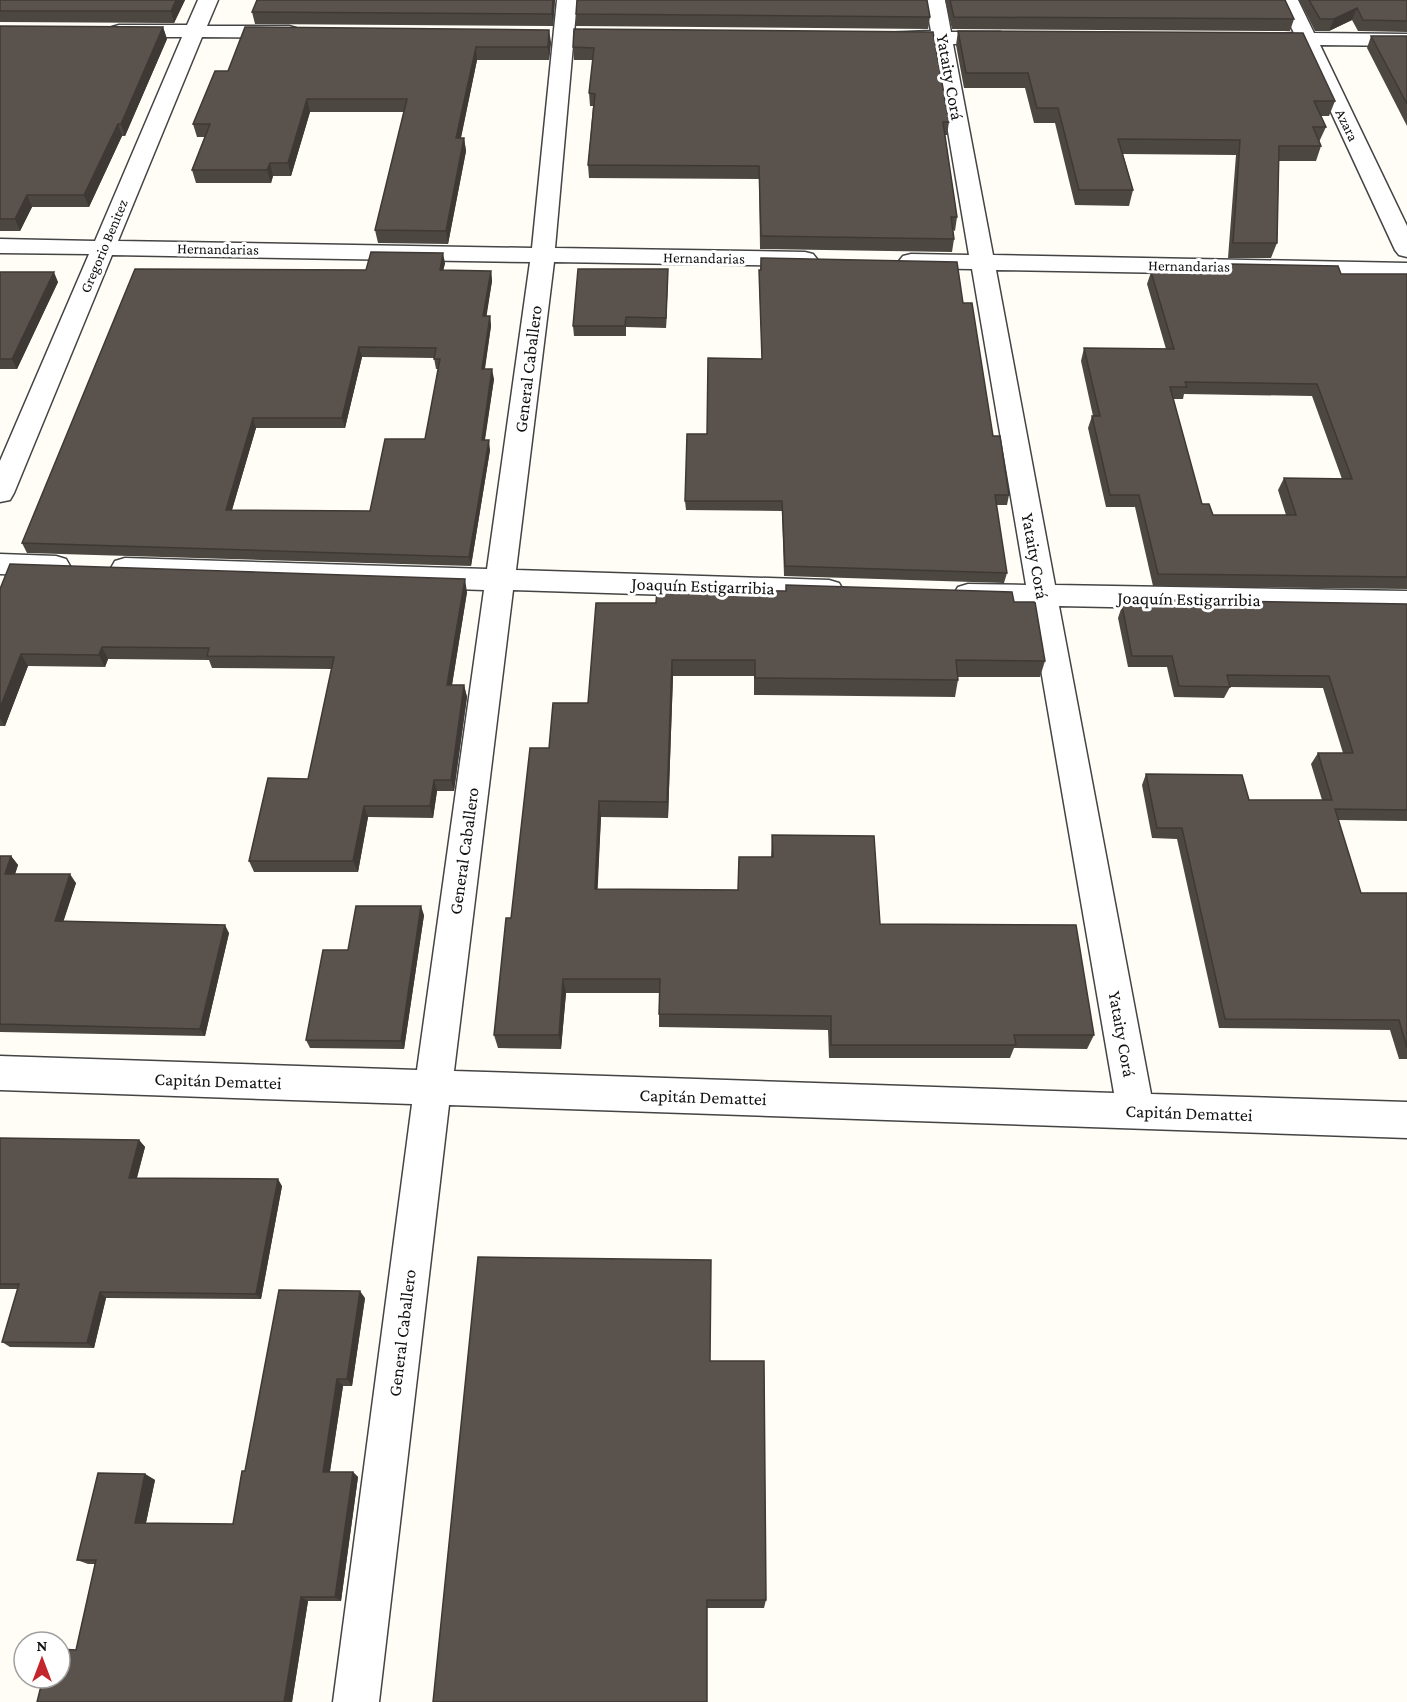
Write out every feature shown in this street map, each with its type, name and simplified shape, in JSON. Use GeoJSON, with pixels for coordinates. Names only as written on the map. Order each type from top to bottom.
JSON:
{"type":"FeatureCollection","features":[{"type":"Feature","properties":{"kind":"street","name":"Gregorio Benitez"},"geometry":{"type":"LineString","coordinates":[[0,493],[208,0]]}},
{"type":"Feature","properties":{"kind":"street","name":"General Caballero"},"geometry":{"type":"LineString","coordinates":[[356,1702],[433,1088],[543,255],[567,0]]}},
{"type":"Feature","properties":{"kind":"street","name":"Yataity Corá"},"geometry":{"type":"LineString","coordinates":[[935,0],[944,38],[982,262],[1136,1111]]}},
{"type":"Feature","properties":{"kind":"street","name":"Azara"},"geometry":{"type":"LineString","coordinates":[[1288,0],[1407,250]]}},
{"type":"Feature","properties":{"kind":"street"},"geometry":{"type":"LineString","coordinates":[[103,30],[313,32]]}},
{"type":"Feature","properties":{"kind":"street"},"geometry":{"type":"LineString","coordinates":[[872,37],[1014,38]]}},
{"type":"Feature","properties":{"kind":"street"},"geometry":{"type":"LineString","coordinates":[[1248,39],[1407,40]]}},
{"type":"Feature","properties":{"kind":"street","name":"Hernandarias"},"geometry":{"type":"LineString","coordinates":[[0,246],[828,260]]}},
{"type":"Feature","properties":{"kind":"street","name":"Hernandarias"},"geometry":{"type":"LineString","coordinates":[[887,261],[1407,270]]}},
{"type":"Feature","properties":{"kind":"street","name":"Joaquín Estigarribia"},"geometry":{"type":"LineString","coordinates":[[0,564],[854,591]]}},
{"type":"Feature","properties":{"kind":"street","name":"Joaquín Estigarribia"},"geometry":{"type":"LineString","coordinates":[[937,593],[1043,597],[1407,602]]}},
{"type":"Feature","properties":{"kind":"street","name":"Capitán Demattei"},"geometry":{"type":"LineString","coordinates":[[0,1073],[1407,1120]]}},
{"type":"Feature","properties":{"kind":"building"},"geometry":{"type":"Polygon","coordinates":[[[0,0],[176,0],[171,11],[0,11],[0,0]]]}},
{"type":"Feature","properties":{"kind":"building"},"geometry":{"type":"Polygon","coordinates":[[[257,0],[553,0],[552,14],[252,12],[257,0]]]}},
{"type":"Feature","properties":{"kind":"building"},"geometry":{"type":"Polygon","coordinates":[[[577,0],[927,0],[930,17],[576,14],[577,0]]]}},
{"type":"Feature","properties":{"kind":"building"},"geometry":{"type":"Polygon","coordinates":[[[950,0],[1285,0],[1294,19],[954,17],[950,0]]]}},
{"type":"Feature","properties":{"kind":"building"},"geometry":{"type":"Polygon","coordinates":[[[1309,0],[1407,0],[1407,21],[1363,20],[1357,8],[1334,19],[1320,19],[1309,0]]]}},
{"type":"Feature","properties":{"kind":"building"},"geometry":{"type":"Polygon","coordinates":[[[0,26],[163,27],[121,124],[118,124],[84,195],[27,195],[15,219],[0,219],[0,26]]]}},
{"type":"Feature","properties":{"kind":"building"},"geometry":{"type":"Polygon","coordinates":[[[245,27],[549,30],[548,47],[476,47],[456,138],[464,138],[446,231],[375,230],[407,99],[307,99],[288,163],[270,163],[267,170],[192,170],[210,124],[193,124],[215,71],[228,71],[245,27]]]}},
{"type":"Feature","properties":{"kind":"building"},"geometry":{"type":"Polygon","coordinates":[[[574,29],[933,32],[949,122],[943,122],[957,217],[951,217],[954,239],[761,236],[759,166],[588,165],[595,94],[589,93],[594,48],[573,47],[574,29]]]}},
{"type":"Feature","properties":{"kind":"building"},"geometry":{"type":"Polygon","coordinates":[[[958,31],[1303,33],[1335,101],[1314,101],[1326,127],[1313,127],[1321,146],[1279,146],[1277,243],[1233,243],[1240,140],[1118,139],[1133,190],[1079,190],[1058,108],[1037,108],[1028,73],[966,73],[958,31]]]}},
{"type":"Feature","properties":{"kind":"building"},"geometry":{"type":"Polygon","coordinates":[[[1371,36],[1407,36],[1407,104],[1371,36]]]}},
{"type":"Feature","properties":{"kind":"building"},"geometry":{"type":"Polygon","coordinates":[[[371,252],[443,253],[440,270],[491,271],[483,316],[490,316],[482,369],[492,369],[482,440],[489,440],[469,557],[22,543],[135,269],[366,270],[371,252]],[[359,347],[342,418],[253,418],[226,510],[370,511],[385,439],[425,439],[440,359],[434,359],[436,348],[359,347]]]}},
{"type":"Feature","properties":{"kind":"building"},"geometry":{"type":"Polygon","coordinates":[[[761,258],[957,262],[963,303],[972,303],[993,436],[1000,436],[1009,495],[995,495],[1007,573],[785,566],[782,501],[685,501],[687,434],[707,434],[708,358],[762,359],[759,270],[761,270],[761,258]]]}},
{"type":"Feature","properties":{"kind":"building"},"geometry":{"type":"Polygon","coordinates":[[[1231,264],[1338,266],[1341,274],[1407,274],[1407,577],[1158,574],[1139,495],[1110,495],[1092,416],[1100,416],[1084,348],[1174,349],[1151,272],[1230,271],[1231,264]],[[1185,382],[1187,387],[1170,387],[1202,504],[1209,504],[1213,515],[1296,515],[1284,478],[1352,479],[1317,384],[1185,382]]]}},
{"type":"Feature","properties":{"kind":"building"},"geometry":{"type":"Polygon","coordinates":[[[578,269],[668,269],[666,318],[626,317],[625,326],[573,326],[578,269]]]}},
{"type":"Feature","properties":{"kind":"building"},"geometry":{"type":"Polygon","coordinates":[[[0,272],[54,272],[12,359],[0,359],[0,272]]]}},
{"type":"Feature","properties":{"kind":"building"},"geometry":{"type":"Polygon","coordinates":[[[10,564],[465,579],[447,685],[464,685],[451,780],[434,780],[430,806],[364,806],[353,861],[249,861],[268,778],[308,779],[334,657],[207,656],[209,648],[102,647],[99,655],[21,654],[0,708],[0,589],[10,564]]]}},
{"type":"Feature","properties":{"kind":"building"},"geometry":{"type":"Polygon","coordinates":[[[786,585],[1012,592],[1014,602],[1035,602],[1045,661],[956,660],[958,680],[755,678],[755,660],[672,660],[667,802],[599,801],[595,889],[738,890],[739,857],[773,857],[772,835],[874,836],[880,924],[1076,925],[1094,1035],[1014,1035],[1016,1045],[831,1045],[831,1016],[659,1014],[660,979],[563,979],[559,1035],[494,1035],[506,918],[511,918],[530,748],[549,748],[553,703],[588,703],[596,603],[656,603],[657,590],[786,591],[786,585]]]}},
{"type":"Feature","properties":{"kind":"building"},"geometry":{"type":"Polygon","coordinates":[[[1164,600],[1407,604],[1407,810],[1335,809],[1361,893],[1407,893],[1407,1048],[1399,1020],[1225,1019],[1182,828],[1157,828],[1146,774],[1242,775],[1249,800],[1332,800],[1318,753],[1353,753],[1329,676],[1227,675],[1230,687],[1179,686],[1172,656],[1132,656],[1122,606],[1166,607],[1164,600]]]}},
{"type":"Feature","properties":{"kind":"building"},"geometry":{"type":"Polygon","coordinates":[[[0,856],[11,856],[5,874],[70,874],[55,921],[225,925],[200,1029],[0,1024],[0,856]]]}},
{"type":"Feature","properties":{"kind":"building"},"geometry":{"type":"Polygon","coordinates":[[[356,906],[421,906],[401,1041],[306,1040],[323,950],[348,950],[356,906]]]}},
{"type":"Feature","properties":{"kind":"building"},"geometry":{"type":"Polygon","coordinates":[[[0,1138],[139,1140],[129,1178],[278,1179],[256,1294],[100,1292],[87,1343],[2,1342],[19,1284],[0,1284],[0,1138]]]}},
{"type":"Feature","properties":{"kind":"building"},"geometry":{"type":"Polygon","coordinates":[[[478,1257],[711,1260],[710,1361],[764,1361],[766,1600],[707,1600],[707,1702],[433,1702],[478,1257]]]}},
{"type":"Feature","properties":{"kind":"building"},"geometry":{"type":"Polygon","coordinates":[[[279,1290],[360,1291],[347,1379],[337,1379],[323,1472],[353,1472],[335,1597],[301,1597],[284,1702],[37,1702],[40,1690],[72,1690],[72,1650],[76,1650],[96,1560],[77,1560],[98,1473],[145,1474],[135,1523],[233,1524],[242,1471],[245,1471],[279,1290]]]}}]}
